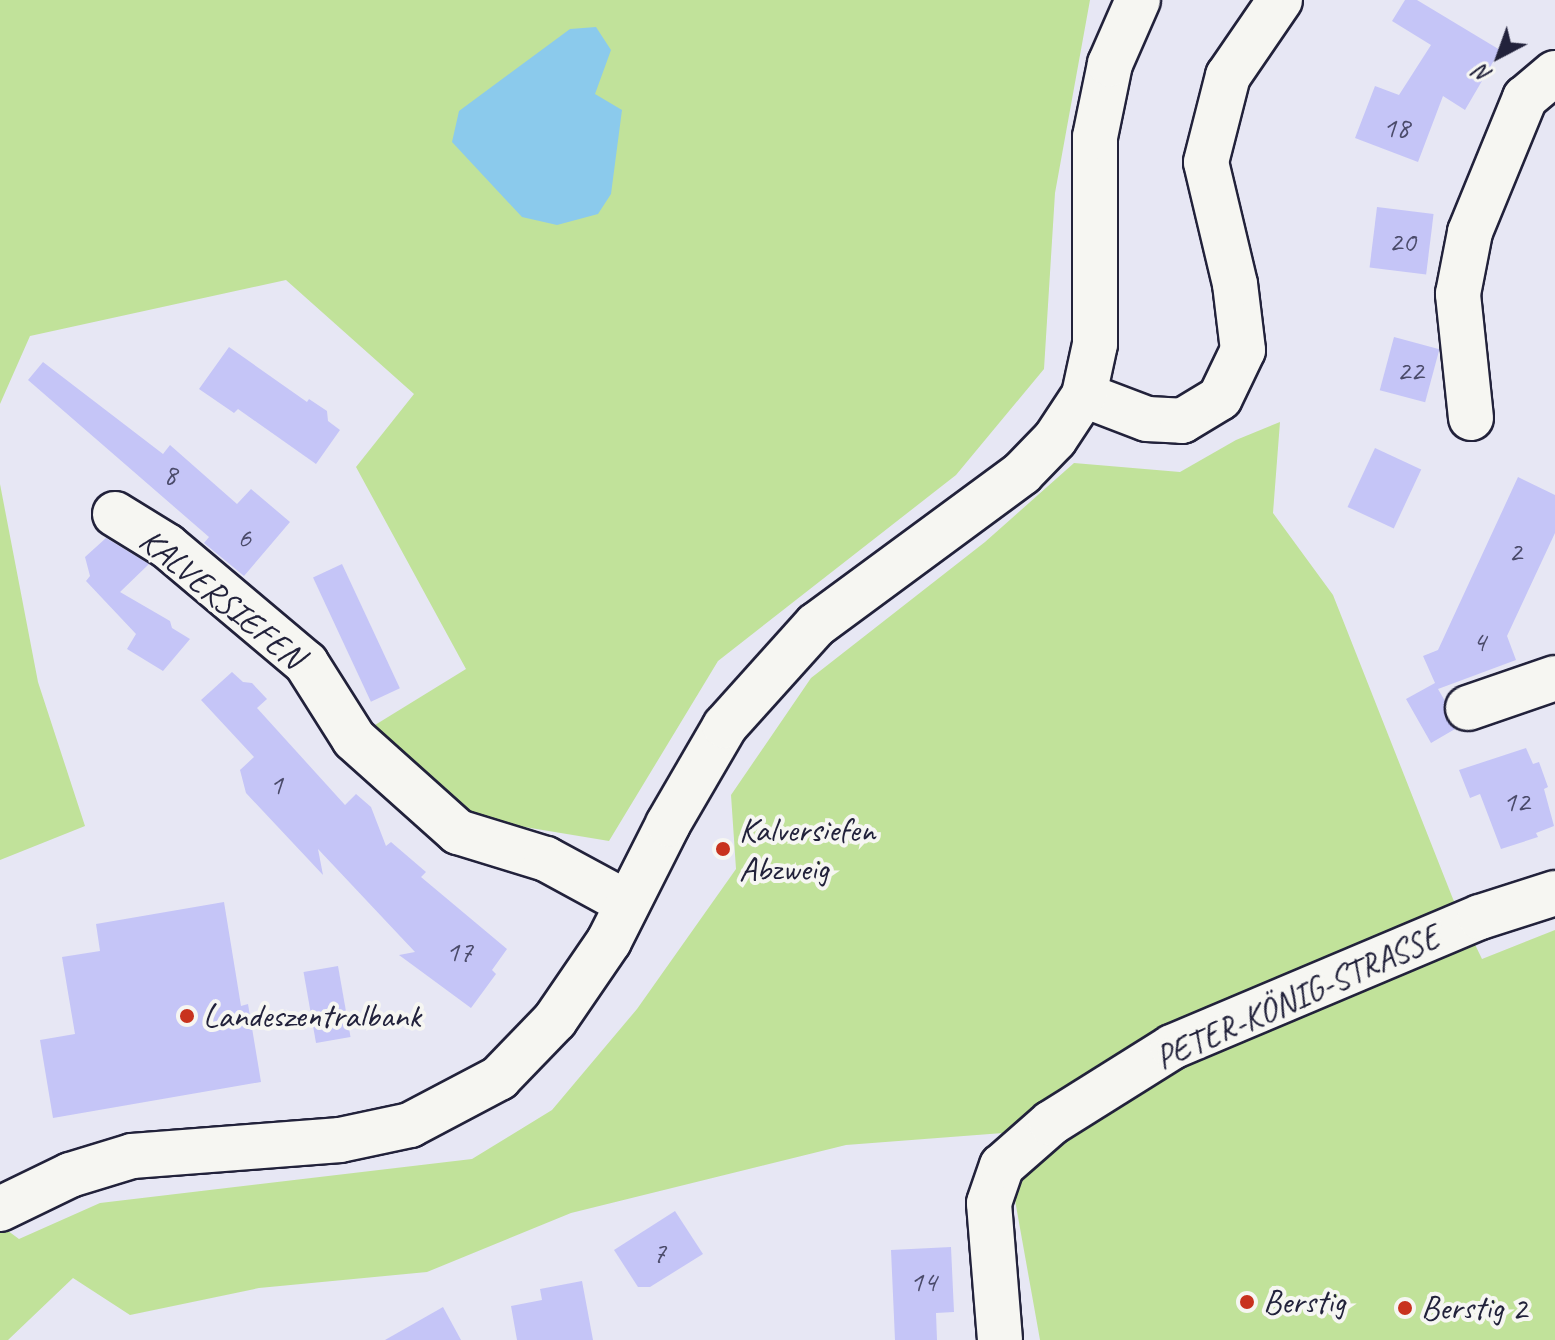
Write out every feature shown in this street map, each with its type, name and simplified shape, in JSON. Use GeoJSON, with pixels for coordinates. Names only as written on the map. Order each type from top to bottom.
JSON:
{"type":"FeatureCollection","features":[{"type":"Feature","properties":{"kind":"street"},"geometry":{"type":"LineString","coordinates":[[0,1209],[70,1175],[132,1156],[340,1140],[410,1125],[499,1078],[555,1020],[584,982],[668,824],[735,714],[816,625],[1022,473],[1055,439],[1084,395],[1095,344],[1095,137],[1110,64],[1138,0]]}},
{"type":"Feature","properties":{"kind":"street"},"geometry":{"type":"LineString","coordinates":[[1084,395],[1147,419],[1182,421],[1220,398],[1243,350],[1235,284],[1206,162],[1228,76],[1280,0]]}},
{"type":"Feature","properties":{"kind":"street"},"geometry":{"type":"LineString","coordinates":[[1471,418],[1458,294],[1470,232],[1525,98],[1555,73]]}},
{"type":"Feature","properties":{"kind":"street","name":"KALVERSIEFEN"},"geometry":{"type":"LineString","coordinates":[[115,514],[167,546],[306,663],[354,739],[458,832],[546,859],[627,903]]}},
{"type":"Feature","properties":{"kind":"street"},"geometry":{"type":"LineString","coordinates":[[1468,708],[1555,678]]}},
{"type":"Feature","properties":{"kind":"street","name":"PETER-KÖNIG-STRASSE"},"geometry":{"type":"LineString","coordinates":[[1000,1340],[989,1203],[1002,1166],[1051,1123],[1172,1047],[1480,917],[1555,893]]}},
{"type":"Feature","properties":{"kind":"green space"},"geometry":{"type":"Polygon","coordinates":[[[0,0],[1090,0],[1055,193],[1044,369],[956,475],[718,661],[609,841],[470,818],[375,725],[466,669],[356,467],[414,394],[286,280],[30,336],[0,404],[0,0]]]}},
{"type":"Feature","properties":{"kind":"green space"},"geometry":{"type":"Polygon","coordinates":[[[1280,422],[1273,513],[1333,595],[1453,899],[1482,959],[1555,930],[1555,1340],[1040,1340],[1003,1133],[846,1145],[571,1213],[427,1272],[259,1288],[130,1315],[73,1278],[8,1340],[0,1340],[0,1225],[19,1239],[100,1203],[472,1159],[552,1110],[637,1009],[736,869],[731,795],[811,678],[985,542],[1074,463],[1180,472],[1236,440],[1280,422]]]}},
{"type":"Feature","properties":{"kind":"green space"},"geometry":{"type":"Polygon","coordinates":[[[0,484],[38,682],[85,826],[0,860],[0,484]]]}},
{"type":"Feature","properties":{"kind":"water"},"geometry":{"type":"Polygon","coordinates":[[[596,27],[611,50],[595,94],[622,110],[611,194],[598,214],[557,225],[522,217],[452,142],[459,111],[570,29],[596,27]]]}},
{"type":"Feature","properties":{"kind":"building"},"geometry":{"type":"Polygon","coordinates":[[[1405,0],[1417,0],[1500,50],[1465,110],[1443,96],[1418,162],[1355,138],[1375,86],[1399,95],[1431,45],[1392,21],[1405,0]]]}},
{"type":"Feature","properties":{"kind":"building"},"geometry":{"type":"Polygon","coordinates":[[[1377,207],[1434,214],[1426,274],[1370,268],[1377,207]]]}},
{"type":"Feature","properties":{"kind":"building"},"geometry":{"type":"Polygon","coordinates":[[[1394,337],[1439,349],[1425,402],[1380,390],[1394,337]]]}},
{"type":"Feature","properties":{"kind":"building"},"geometry":{"type":"Polygon","coordinates":[[[229,347],[307,402],[309,399],[327,411],[328,421],[340,430],[316,464],[238,409],[234,413],[199,389],[229,347]]]}},
{"type":"Feature","properties":{"kind":"building"},"geometry":{"type":"Polygon","coordinates":[[[43,362],[163,454],[170,445],[237,504],[251,489],[290,522],[244,576],[204,543],[209,537],[28,380],[43,362]]]}},
{"type":"Feature","properties":{"kind":"building"},"geometry":{"type":"Polygon","coordinates":[[[1375,448],[1421,470],[1394,528],[1348,507],[1375,448]]]}},
{"type":"Feature","properties":{"kind":"building"},"geometry":{"type":"Polygon","coordinates":[[[1518,477],[1555,495],[1555,533],[1507,636],[1516,660],[1438,689],[1445,701],[1445,717],[1455,729],[1431,743],[1406,699],[1435,683],[1423,656],[1438,650],[1518,477]]]}},
{"type":"Feature","properties":{"kind":"building"},"geometry":{"type":"Polygon","coordinates":[[[106,538],[149,564],[120,592],[170,621],[172,628],[190,639],[163,671],[127,649],[136,634],[86,581],[90,576],[85,557],[106,538]]]}},
{"type":"Feature","properties":{"kind":"building"},"geometry":{"type":"Polygon","coordinates":[[[342,564],[400,688],[371,702],[313,578],[342,564]]]}},
{"type":"Feature","properties":{"kind":"building"},"geometry":{"type":"Polygon","coordinates":[[[232,672],[243,682],[252,683],[267,699],[257,708],[345,805],[356,794],[371,807],[386,846],[391,842],[426,872],[421,877],[507,949],[492,970],[496,974],[471,1008],[399,955],[415,952],[318,849],[323,875],[246,793],[240,770],[254,757],[201,700],[232,672]]]}},
{"type":"Feature","properties":{"kind":"building"},"geometry":{"type":"Polygon","coordinates":[[[1526,748],[1533,764],[1539,762],[1548,787],[1544,789],[1554,826],[1536,833],[1538,837],[1501,849],[1480,794],[1470,798],[1459,770],[1526,748]]]}},
{"type":"Feature","properties":{"kind":"building","name":"Landeszentralbank"},"geometry":{"type":"Polygon","coordinates":[[[224,902],[241,1006],[248,1004],[261,1082],[53,1118],[40,1040],[75,1034],[62,957],[100,951],[96,924],[224,902]]]}},
{"type":"Feature","properties":{"kind":"building"},"geometry":{"type":"Polygon","coordinates":[[[338,966],[351,1037],[316,1043],[304,972],[338,966]]]}},
{"type":"Feature","properties":{"kind":"building"},"geometry":{"type":"Polygon","coordinates":[[[675,1211],[703,1254],[650,1287],[638,1287],[614,1250],[675,1211]]]}},
{"type":"Feature","properties":{"kind":"building"},"geometry":{"type":"Polygon","coordinates":[[[951,1247],[954,1312],[936,1313],[937,1340],[895,1340],[891,1250],[951,1247]]]}},
{"type":"Feature","properties":{"kind":"building"},"geometry":{"type":"Polygon","coordinates":[[[582,1281],[593,1340],[517,1340],[511,1306],[542,1300],[540,1289],[582,1281]]]}},
{"type":"Feature","properties":{"kind":"building"},"geometry":{"type":"Polygon","coordinates":[[[443,1307],[461,1340],[385,1340],[443,1307]]]}},
{"type":"Feature","properties":{"kind":"place","name":"Kalversiefen Abzweig"},"geometry":{"type":"Point","coordinates":[723,849]}},
{"type":"Feature","properties":{"kind":"place","name":"Landeszentralbank"},"geometry":{"type":"Point","coordinates":[187,1016]}},
{"type":"Feature","properties":{"kind":"place","name":"Berstig"},"geometry":{"type":"Point","coordinates":[1247,1302]}},
{"type":"Feature","properties":{"kind":"place","name":"Berstig 2"},"geometry":{"type":"Point","coordinates":[1405,1308]}}]}
